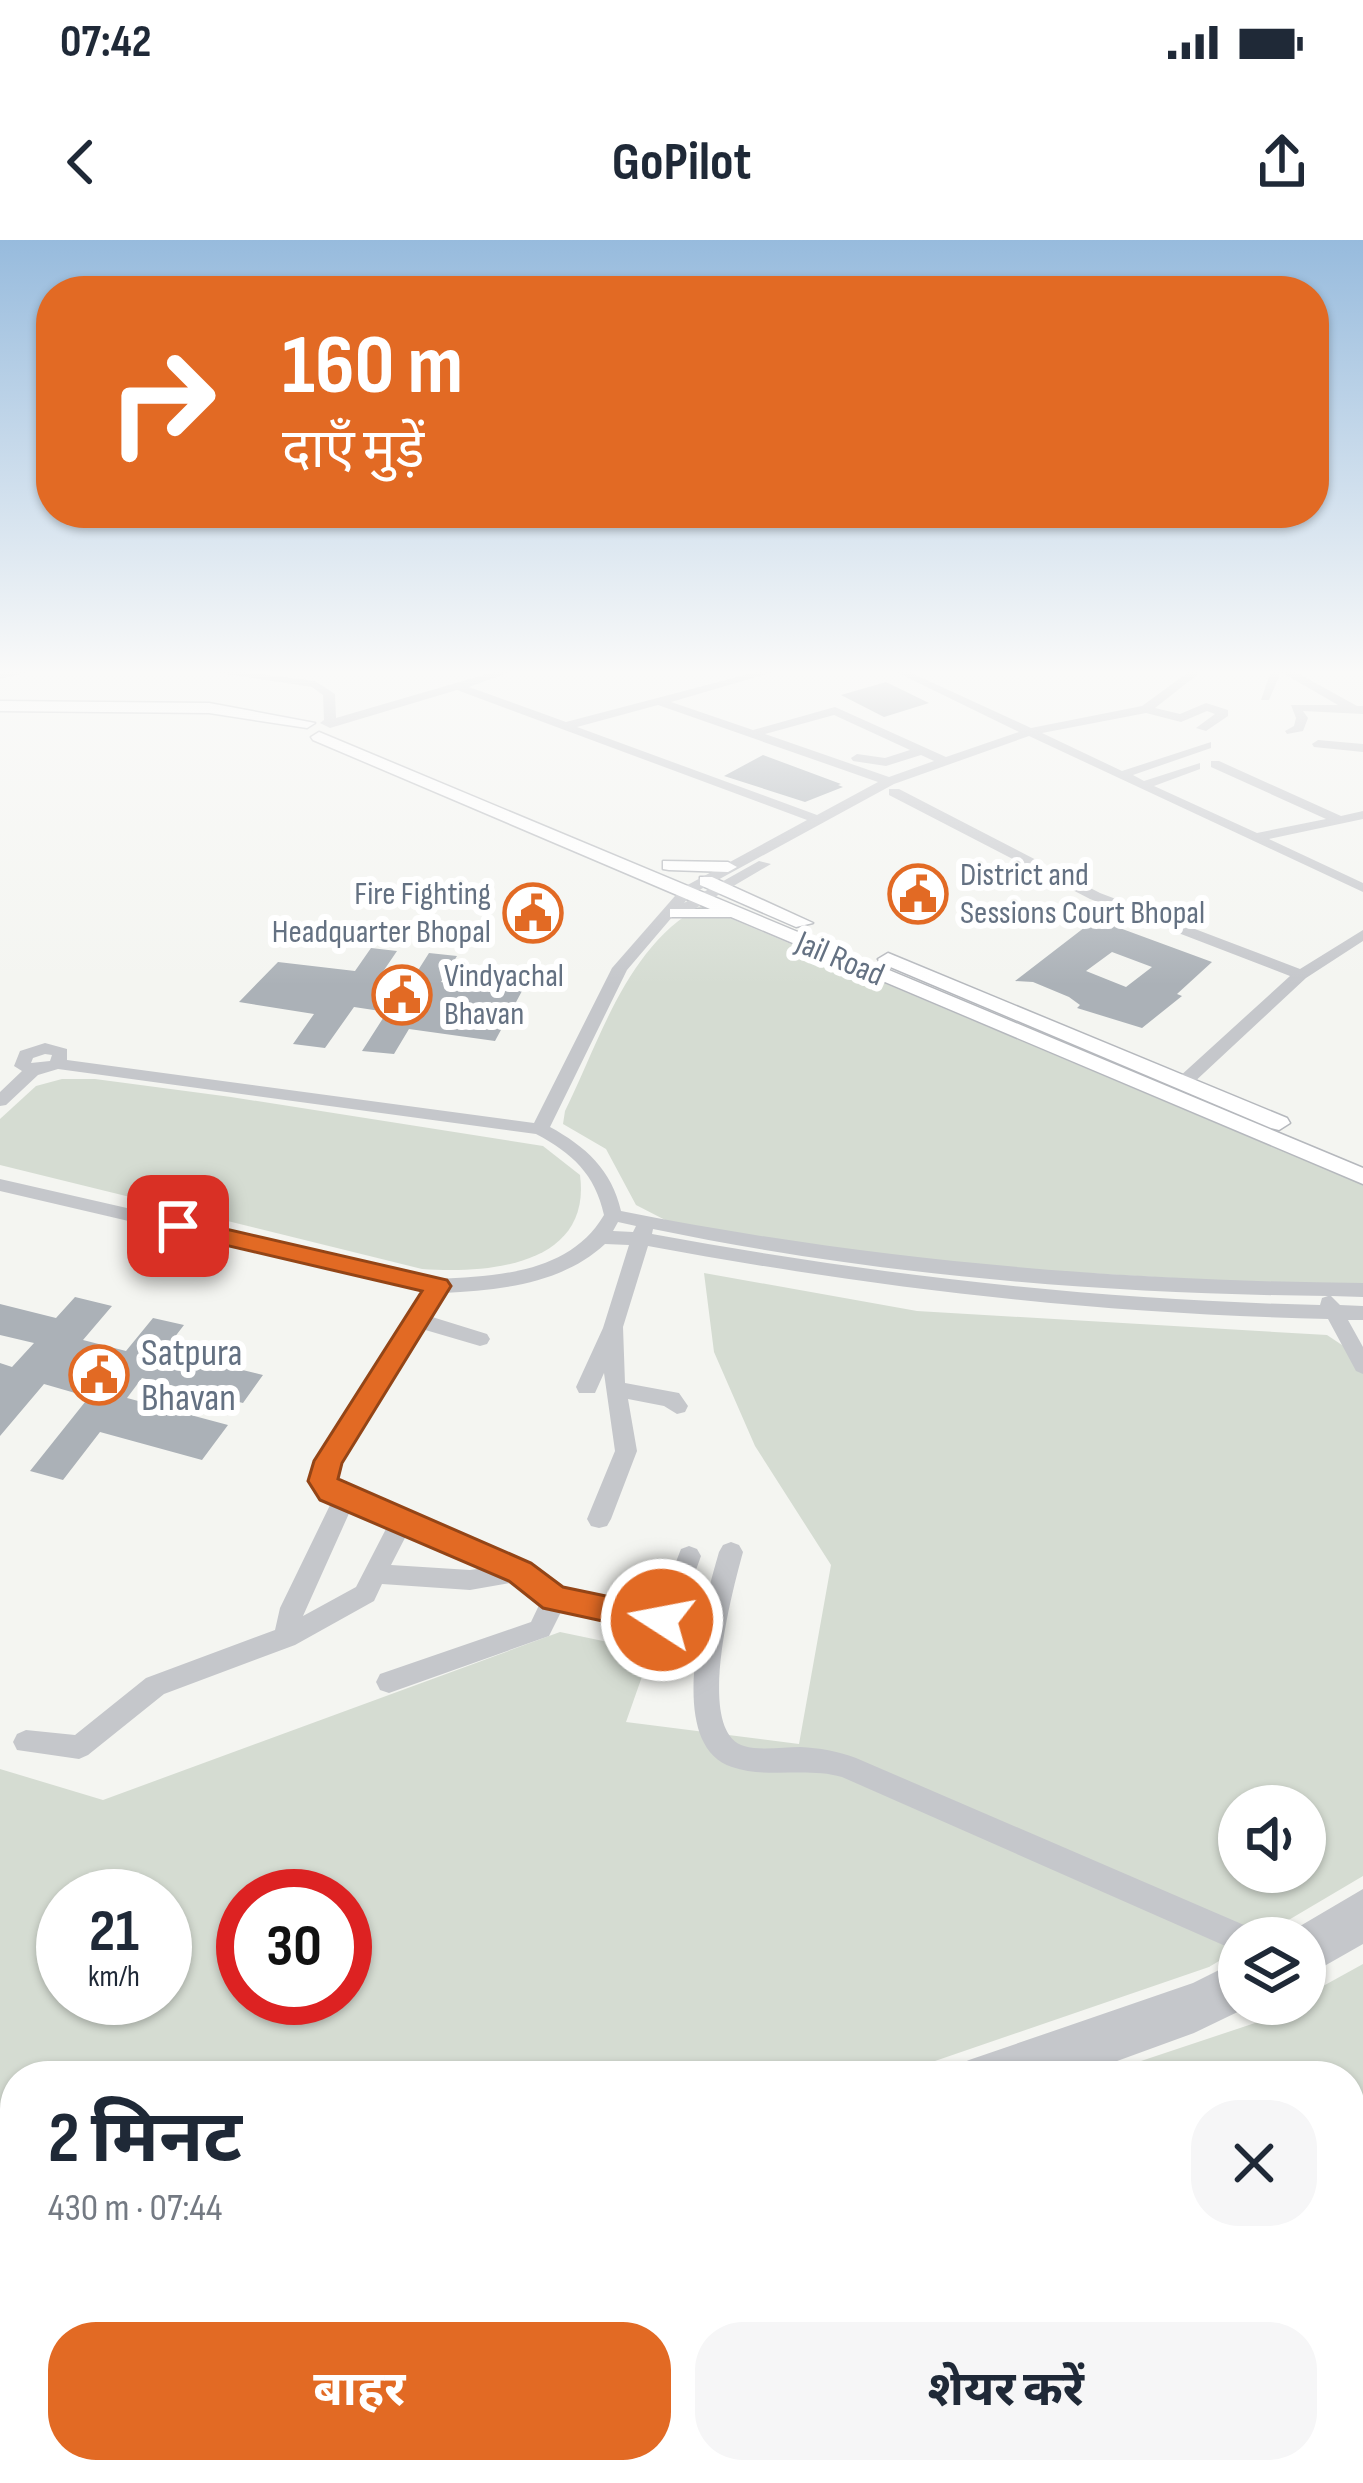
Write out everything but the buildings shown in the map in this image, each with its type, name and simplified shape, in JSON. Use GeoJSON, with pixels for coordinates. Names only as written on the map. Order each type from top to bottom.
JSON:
{"type":"FeatureCollection","features":[{"type":"Feature","properties":{"kind":"main road","name":"Jail Road"},"geometry":{"type":"LineString","coordinates":[[443,776],[1363,1160]]}},
{"type":"Feature","properties":{"kind":"main road"},"geometry":{"type":"LineString","coordinates":[[709,885],[663,871],[674,910],[740,917]]}},
{"type":"Feature","properties":{"kind":"main road","name":"Jail Road"},"geometry":{"type":"LineString","coordinates":[[709,885],[740,917],[1363,1177]]}},
{"type":"Feature","properties":{"kind":"street"},"geometry":{"type":"LineString","coordinates":[[695,776],[815,819]]}},
{"type":"Feature","properties":{"kind":"street"},"geometry":{"type":"LineString","coordinates":[[867,776],[1095,896],[1300,975]]}},
{"type":"Feature","properties":{"kind":"street"},"geometry":{"type":"LineString","coordinates":[[709,885],[907,776]]}},
{"type":"Feature","properties":{"kind":"street"},"geometry":{"type":"LineString","coordinates":[[1119,776],[1363,888]]}},
{"type":"Feature","properties":{"kind":"street"},"geometry":{"type":"LineString","coordinates":[[1141,786],[1169,776]]}},
{"type":"Feature","properties":{"kind":"street"},"geometry":{"type":"LineString","coordinates":[[1241,776],[1340,820]]}},
{"type":"Feature","properties":{"kind":"street"},"geometry":{"type":"LineString","coordinates":[[540,1129],[620,968],[650,930],[709,885],[815,819],[892,786]]}},
{"type":"Feature","properties":{"kind":"street"},"geometry":{"type":"LineString","coordinates":[[1284,821],[1312,808]]}},
{"type":"Feature","properties":{"kind":"street"},"geometry":{"type":"LineString","coordinates":[[1254,838],[1363,815]]}},
{"type":"Feature","properties":{"kind":"street"},"geometry":{"type":"LineString","coordinates":[[1184,1082],[1300,975],[1363,934]]}},
{"type":"Feature","properties":{"kind":"street"},"geometry":{"type":"LineString","coordinates":[[0,1101],[26,1067],[26,1055],[45,1048],[61,1053],[57,1064],[540,1129],[577,1148],[598,1171],[613,1215],[643,1230],[913,1285],[1047,1300],[1333,1312],[1359,1305]]}},
{"type":"Feature","properties":{"kind":"street"},"geometry":{"type":"LineString","coordinates":[[0,1084],[26,1067]]}},
{"type":"Feature","properties":{"kind":"street"},"geometry":{"type":"LineString","coordinates":[[0,1185],[438,1286],[491,1284],[531,1274],[566,1260],[601,1237],[643,1230],[1001,1273],[1323,1290],[1359,1305]]}},
{"type":"Feature","properties":{"kind":"street"},"geometry":{"type":"LineString","coordinates":[[601,1237],[613,1215]]}},
{"type":"Feature","properties":{"kind":"street"},"geometry":{"type":"LineString","coordinates":[[587,1388],[613,1327],[643,1230]]}},
{"type":"Feature","properties":{"kind":"street"},"geometry":{"type":"LineString","coordinates":[[438,1286],[323,1471],[331,1491],[520,1572],[554,1598],[662,1620],[668,1616],[689,1556]]}},
{"type":"Feature","properties":{"kind":"street"},"geometry":{"type":"LineString","coordinates":[[1323,1290],[1363,1366]]}},
{"type":"Feature","properties":{"kind":"street"},"geometry":{"type":"LineString","coordinates":[[418,1320],[480,1339]]}},
{"type":"Feature","properties":{"kind":"street"},"geometry":{"type":"LineString","coordinates":[[599,1519],[626,1451],[615,1389],[613,1327]]}},
{"type":"Feature","properties":{"kind":"street"},"geometry":{"type":"LineString","coordinates":[[615,1389],[671,1399],[677,1406]]}},
{"type":"Feature","properties":{"kind":"street"},"geometry":{"type":"LineString","coordinates":[[286,1636],[292,1608],[346,1496]]}},
{"type":"Feature","properties":{"kind":"street"},"geometry":{"type":"LineString","coordinates":[[26,1742],[79,1747],[155,1686],[286,1636],[365,1594],[402,1520]]}},
{"type":"Feature","properties":{"kind":"street"},"geometry":{"type":"LineString","coordinates":[[731,1552],[712,1620],[709,1653],[709,1714],[713,1740],[720,1748],[759,1760],[833,1762],[869,1774],[1218,1928]]}},
{"type":"Feature","properties":{"kind":"street"},"geometry":{"type":"LineString","coordinates":[[376,1574],[470,1580],[520,1572]]}},
{"type":"Feature","properties":{"kind":"street"},"geometry":{"type":"LineString","coordinates":[[389,1682],[540,1629],[554,1598]]}},
{"type":"Feature","properties":{"kind":"street"},"geometry":{"type":"LineString","coordinates":[[1326,1926],[1363,1903]]}},
{"type":"Feature","properties":{"kind":"street"},"geometry":{"type":"LineString","coordinates":[[1326,1950],[1363,1928]]}},
{"type":"Feature","properties":{"kind":"street"},"geometry":{"type":"LineString","coordinates":[[1012,2061],[1218,1986]]}},
{"type":"Feature","properties":{"kind":"street"},"geometry":{"type":"LineString","coordinates":[[1075,2061],[1218,2006]]}},
{"type":"Feature","properties":{"kind":"shaded area"},"geometry":{"type":"Polygon","coordinates":[[[701,906],[1363,1185],[1363,1289],[913,1263],[671,1223],[636,1205],[606,1149],[563,1124],[565,1111],[635,970],[675,923],[701,906]]]}},
{"type":"Feature","properties":{"kind":"shaded area"},"geometry":{"type":"Polygon","coordinates":[[[62,1079],[231,1097],[543,1146],[580,1175],[579,1205],[570,1228],[553,1246],[531,1258],[477,1269],[422,1269],[0,1165],[0,1119],[36,1086],[62,1079]]]}},
{"type":"Feature","properties":{"kind":"shaded area"},"geometry":{"type":"Polygon","coordinates":[[[704,1273],[917,1311],[1327,1335],[1357,1355],[1363,1367],[1363,1876],[1294,1917],[1218,1917],[1218,1962],[1209,1967],[935,2061],[0,2061],[0,1769],[103,1800],[560,1632],[651,1651],[626,1722],[799,1744],[831,1565],[755,1446],[714,1352],[704,1273]]]}},
{"type":"Feature","properties":{"kind":"shaded area"},"geometry":{"type":"Polygon","coordinates":[[[1363,1964],[1363,2061],[1141,2061],[1249,2025],[1326,2025],[1326,1984],[1363,1964]]]}},
{"type":"Feature","properties":{"kind":"place","name":"District and Sessions Court Bhopal"},"geometry":{"type":"Point","coordinates":[918,894]}},
{"type":"Feature","properties":{"kind":"place","name":"Fire Fighting Headquarter Bhopal"},"geometry":{"type":"Point","coordinates":[533,913]}},
{"type":"Feature","properties":{"kind":"place","name":"Vindyachal Bhavan"},"geometry":{"type":"Point","coordinates":[402,995]}},
{"type":"Feature","properties":{"kind":"place","name":"Satpura Bhavan"},"geometry":{"type":"Point","coordinates":[99,1375]}},
{"type":"Feature","properties":{"kind":"route"},"geometry":{"type":"LineString","coordinates":[[178,1226],[438,1286],[328,1461],[323,1481],[331,1491],[520,1572],[554,1598],[662,1620]]}}]}
